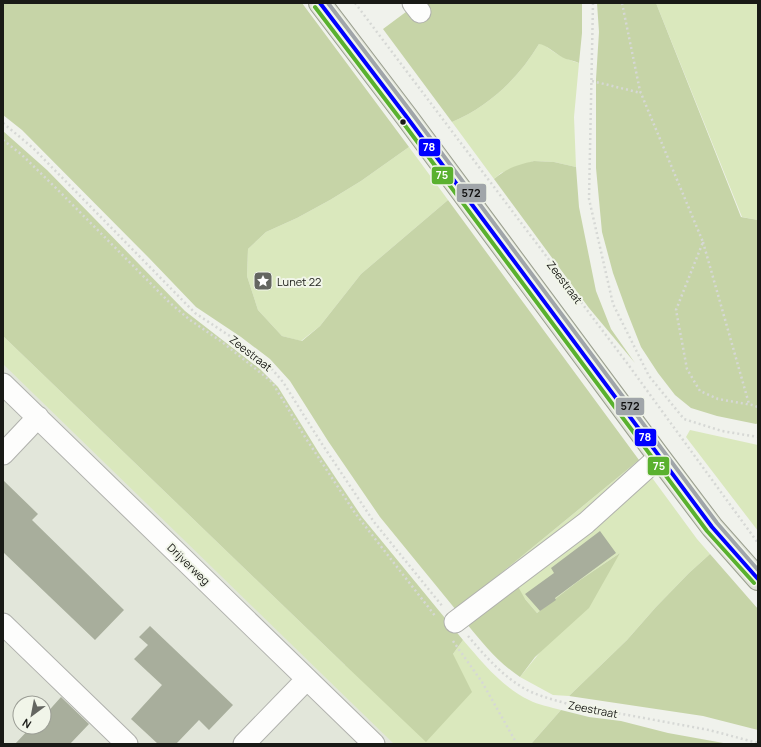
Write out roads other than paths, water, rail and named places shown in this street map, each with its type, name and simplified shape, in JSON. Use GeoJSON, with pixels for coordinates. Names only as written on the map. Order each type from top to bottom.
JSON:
{"type":"FeatureCollection","features":[{"type":"Feature","properties":{"kind":"main road"},"geometry":{"type":"LineString","coordinates":[[320,3],[712,527],[758,579]]}},
{"type":"Feature","properties":{"kind":"street","name":"Drijverweg"},"geometry":{"type":"LineString","coordinates":[[3,384],[374,744]]}},
{"type":"Feature","properties":{"kind":"street"},"geometry":{"type":"LineString","coordinates":[[3,454],[38,417]]}},
{"type":"Feature","properties":{"kind":"street"},"geometry":{"type":"LineString","coordinates":[[449,627],[586,523],[659,457]]}},
{"type":"Feature","properties":{"kind":"street"},"geometry":{"type":"LineString","coordinates":[[3,624],[127,744]]}},
{"type":"Feature","properties":{"kind":"street"},"geometry":{"type":"LineString","coordinates":[[244,744],[308,679]]}},
{"type":"Feature","properties":{"kind":"place","name":"Lunet 22"},"geometry":{"type":"Point","coordinates":[263,281]}}]}
